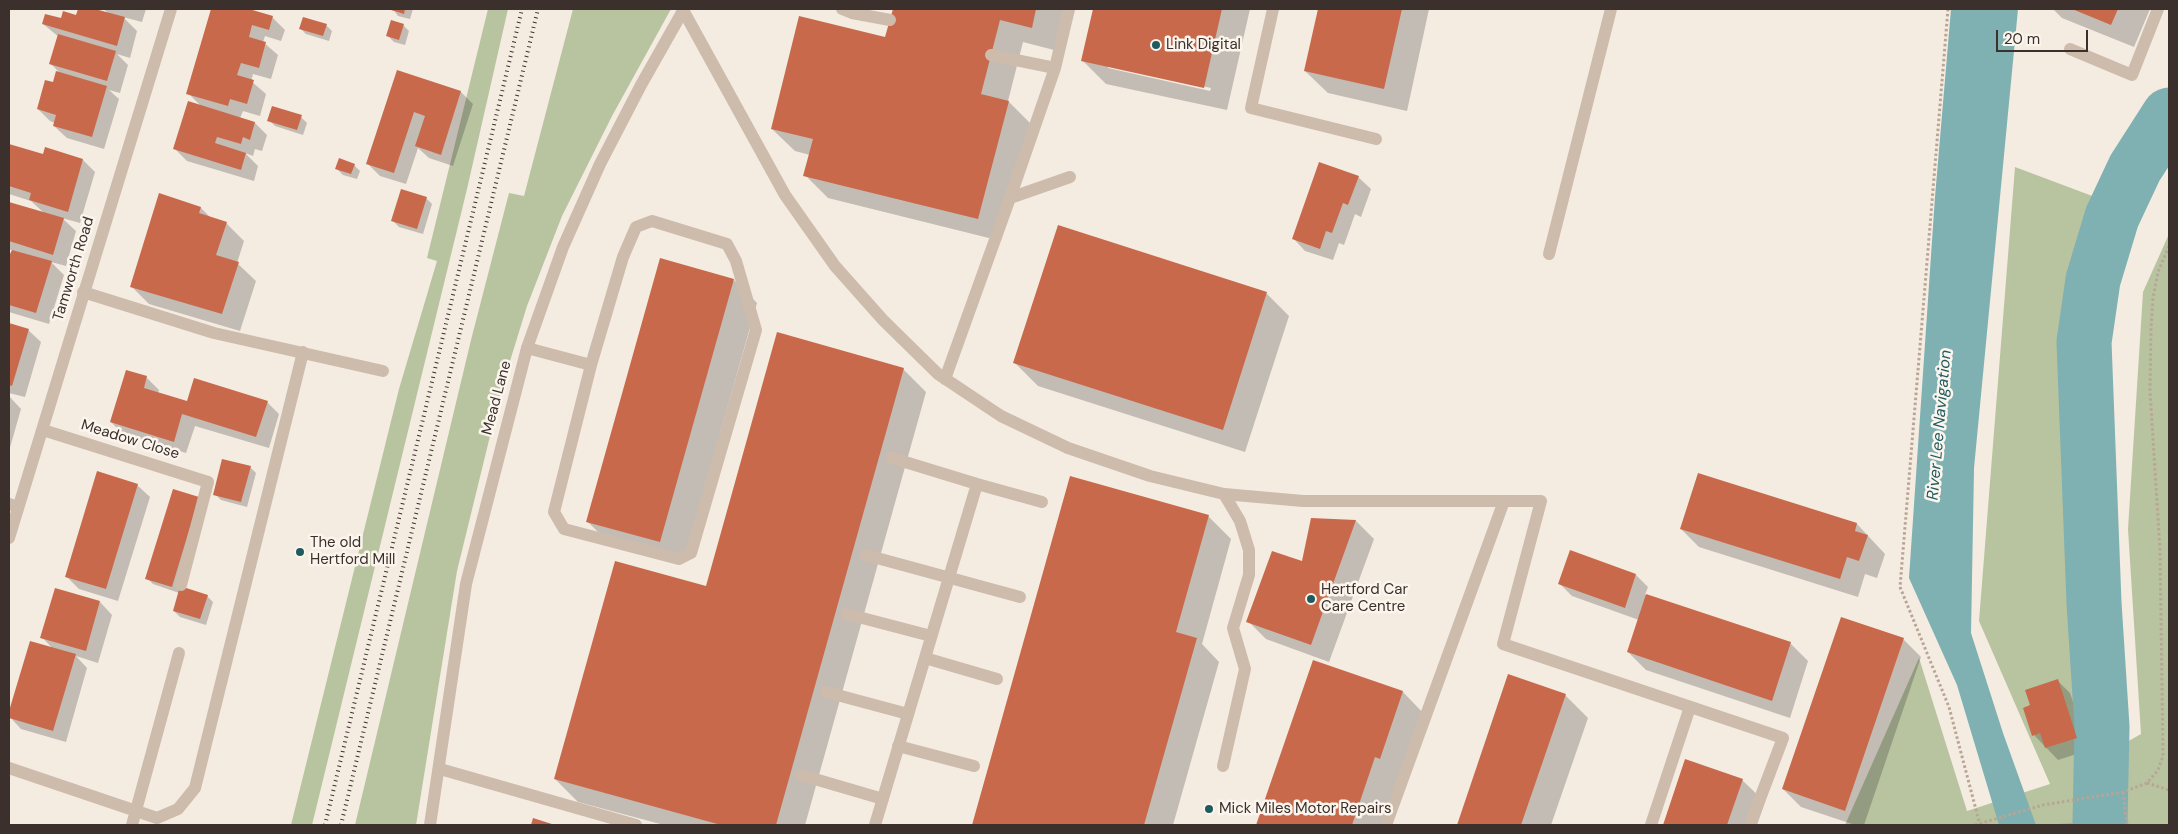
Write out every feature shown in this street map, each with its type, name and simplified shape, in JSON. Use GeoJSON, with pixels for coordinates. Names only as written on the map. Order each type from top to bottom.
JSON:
{"type":"FeatureCollection","features":[{"type":"Feature","properties":{"kind":"street","name":"Tamworth Road"},"geometry":{"type":"LineString","coordinates":[[9,538],[14,505],[42,430],[171,9]]}},
{"type":"Feature","properties":{"kind":"street"},"geometry":{"type":"LineString","coordinates":[[842,9],[852,13],[890,20]]}},
{"type":"Feature","properties":{"kind":"street"},"geometry":{"type":"LineString","coordinates":[[945,379],[1055,68],[1069,9]]}},
{"type":"Feature","properties":{"kind":"street"},"geometry":{"type":"LineString","coordinates":[[1273,9],[1251,108],[1376,138]]}},
{"type":"Feature","properties":{"kind":"street"},"geometry":{"type":"LineString","coordinates":[[1549,254],[1611,9]]}},
{"type":"Feature","properties":{"kind":"street"},"geometry":{"type":"LineString","coordinates":[[2070,49],[2132,75],[2158,9]]}},
{"type":"Feature","properties":{"kind":"street"},"geometry":{"type":"LineString","coordinates":[[684,10],[785,195],[834,266],[883,320],[938,374],[1001,416],[1068,448],[1150,476],[1224,494],[1303,501],[1541,501],[1504,644],[1783,738],[1750,825]]}},
{"type":"Feature","properties":{"kind":"street","name":"Mead Lane"},"geometry":{"type":"LineString","coordinates":[[430,825],[440,769],[466,584],[527,348],[563,247],[600,164],[640,85],[684,10]]}},
{"type":"Feature","properties":{"kind":"street"},"geometry":{"type":"LineString","coordinates":[[991,55],[1055,68]]}},
{"type":"Feature","properties":{"kind":"street"},"geometry":{"type":"LineString","coordinates":[[1010,198],[1070,177]]}},
{"type":"Feature","properties":{"kind":"street"},"geometry":{"type":"LineString","coordinates":[[652,221],[727,244],[736,261],[756,330],[691,553],[679,559],[564,530],[554,512],[591,365],[623,257],[636,227],[652,221]]}},
{"type":"Feature","properties":{"kind":"street"},"geometry":{"type":"LineString","coordinates":[[83,292],[214,333],[382,371]]}},
{"type":"Feature","properties":{"kind":"street"},"geometry":{"type":"LineString","coordinates":[[527,348],[591,365]]}},
{"type":"Feature","properties":{"kind":"street"},"geometry":{"type":"LineString","coordinates":[[9,768],[157,818],[178,809],[195,788],[303,352]]}},
{"type":"Feature","properties":{"kind":"street","name":"Meadow Close"},"geometry":{"type":"LineString","coordinates":[[42,430],[208,482],[181,585]]}},
{"type":"Feature","properties":{"kind":"street"},"geometry":{"type":"LineString","coordinates":[[892,458],[1042,502]]}},
{"type":"Feature","properties":{"kind":"street"},"geometry":{"type":"LineString","coordinates":[[876,825],[977,484]]}},
{"type":"Feature","properties":{"kind":"street"},"geometry":{"type":"LineString","coordinates":[[1223,766],[1245,669],[1233,628],[1249,575],[1249,550],[1240,521],[1224,494]]}},
{"type":"Feature","properties":{"kind":"street"},"geometry":{"type":"LineString","coordinates":[[1386,825],[1504,501]]}},
{"type":"Feature","properties":{"kind":"street"},"geometry":{"type":"LineString","coordinates":[[866,555],[1020,597]]}},
{"type":"Feature","properties":{"kind":"street"},"geometry":{"type":"LineString","coordinates":[[847,614],[931,636]]}},
{"type":"Feature","properties":{"kind":"street"},"geometry":{"type":"LineString","coordinates":[[132,825],[179,653]]}},
{"type":"Feature","properties":{"kind":"street"},"geometry":{"type":"LineString","coordinates":[[925,658],[997,678]]}},
{"type":"Feature","properties":{"kind":"street"},"geometry":{"type":"LineString","coordinates":[[826,692],[908,714]]}},
{"type":"Feature","properties":{"kind":"street"},"geometry":{"type":"LineString","coordinates":[[1651,825],[1690,707]]}},
{"type":"Feature","properties":{"kind":"street"},"geometry":{"type":"LineString","coordinates":[[898,746],[974,766]]}},
{"type":"Feature","properties":{"kind":"street"},"geometry":{"type":"LineString","coordinates":[[440,769],[636,825]]}},
{"type":"Feature","properties":{"kind":"street"},"geometry":{"type":"LineString","coordinates":[[801,775],[883,799]]}},
{"type":"Feature","properties":{"kind":"path"},"geometry":{"type":"LineString","coordinates":[[1948,9],[1900,587],[1949,707],[1980,824]]}},
{"type":"Feature","properties":{"kind":"path"},"geometry":{"type":"LineString","coordinates":[[1975,825],[2043,805],[2123,792],[2147,783],[2158,770],[2163,756],[2160,550],[2150,391],[2151,328],[2158,272],[2169,246]]}},
{"type":"Feature","properties":{"kind":"path"},"geometry":{"type":"LineString","coordinates":[[2147,783],[2169,790]]}},
{"type":"Feature","properties":{"kind":"path"},"geometry":{"type":"LineString","coordinates":[[2123,792],[2127,825]]}},
{"type":"Feature","properties":{"kind":"green space"},"geometry":{"type":"Polygon","coordinates":[[[488,9],[508,9],[467,189],[312,825],[291,825],[399,389],[437,261],[427,258],[488,9]]]}},
{"type":"Feature","properties":{"kind":"green space"},"geometry":{"type":"Polygon","coordinates":[[[573,9],[671,9],[612,116],[562,216],[527,306],[502,387],[457,571],[416,825],[355,825],[471,340],[509,193],[524,196],[573,9]]]}},
{"type":"Feature","properties":{"kind":"green space"},"geometry":{"type":"Polygon","coordinates":[[[2015,167],[2103,200],[2079,258],[2067,351],[2070,486],[2087,709],[2088,764],[2141,734],[2128,529],[2143,292],[2169,234],[2169,825],[1845,825],[1919,658],[1967,811],[2050,784],[1979,621],[2015,167]]]}},
{"type":"Feature","properties":{"kind":"water","name":"River Lee Navigation"},"geometry":{"type":"Polygon","coordinates":[[[1951,9],[2018,9],[1974,468],[1971,633],[2003,733],[2036,825],[1999,825],[1957,685],[1909,578],[1935,197],[1951,9]]]}},
{"type":"Feature","properties":{"kind":"water"},"geometry":{"type":"Polygon","coordinates":[[[2100,822],[2101,825],[2036,825],[2100,822]]]}},
{"type":"Feature","properties":{"kind":"building"},"geometry":{"type":"Polygon","coordinates":[[[78,9],[95,9],[125,17],[117,46],[42,24],[45,14],[61,18],[63,11],[76,15],[78,9]]]}},
{"type":"Feature","properties":{"kind":"building"},"geometry":{"type":"Polygon","coordinates":[[[211,9],[249,9],[273,16],[269,30],[252,25],[249,37],[266,42],[259,68],[241,63],[237,75],[254,80],[247,104],[230,99],[228,106],[186,94],[211,9]]]}},
{"type":"Feature","properties":{"kind":"building"},"geometry":{"type":"Polygon","coordinates":[[[391,9],[405,9],[404,14],[391,9]]]}},
{"type":"Feature","properties":{"kind":"building"},"geometry":{"type":"Polygon","coordinates":[[[893,9],[1036,9],[1032,28],[1000,20],[981,94],[1009,101],[978,219],[803,176],[813,139],[771,129],[799,16],[885,37],[893,9]]]}},
{"type":"Feature","properties":{"kind":"building"},"geometry":{"type":"Polygon","coordinates":[[[1093,9],[1222,9],[1204,88],[1081,61],[1093,9]]]}},
{"type":"Feature","properties":{"kind":"building"},"geometry":{"type":"Polygon","coordinates":[[[1318,9],[1402,9],[1384,89],[1304,71],[1318,9]]]}},
{"type":"Feature","properties":{"kind":"building"},"geometry":{"type":"Polygon","coordinates":[[[2072,9],[2118,9],[2111,25],[2072,9]]]}},
{"type":"Feature","properties":{"kind":"building"},"geometry":{"type":"Polygon","coordinates":[[[303,17],[327,24],[323,36],[299,29],[303,17]]]}},
{"type":"Feature","properties":{"kind":"building"},"geometry":{"type":"Polygon","coordinates":[[[391,20],[404,24],[399,40],[386,36],[391,20]]]}},
{"type":"Feature","properties":{"kind":"building"},"geometry":{"type":"Polygon","coordinates":[[[58,34],[116,51],[107,81],[49,64],[58,34]]]}},
{"type":"Feature","properties":{"kind":"building"},"geometry":{"type":"Polygon","coordinates":[[[397,70],[461,91],[441,155],[415,146],[425,116],[414,112],[394,173],[366,164],[397,70]]]}},
{"type":"Feature","properties":{"kind":"building"},"geometry":{"type":"Polygon","coordinates":[[[56,71],[107,86],[92,137],[53,126],[56,115],[37,109],[45,80],[53,82],[56,71]]]}},
{"type":"Feature","properties":{"kind":"building"},"geometry":{"type":"Polygon","coordinates":[[[188,101],[255,122],[250,140],[243,137],[241,144],[217,137],[215,143],[246,153],[241,170],[173,149],[188,101]]]}},
{"type":"Feature","properties":{"kind":"building"},"geometry":{"type":"Polygon","coordinates":[[[272,106],[302,115],[297,130],[267,121],[272,106]]]}},
{"type":"Feature","properties":{"kind":"building"},"geometry":{"type":"Polygon","coordinates":[[[9,144],[43,154],[45,147],[83,159],[68,212],[29,200],[31,193],[9,186],[9,144]]]}},
{"type":"Feature","properties":{"kind":"building"},"geometry":{"type":"Polygon","coordinates":[[[339,158],[355,164],[351,174],[335,169],[339,158]]]}},
{"type":"Feature","properties":{"kind":"building"},"geometry":{"type":"Polygon","coordinates":[[[1319,162],[1359,176],[1348,205],[1343,203],[1332,233],[1326,231],[1320,249],[1292,239],[1319,162]]]}},
{"type":"Feature","properties":{"kind":"building"},"geometry":{"type":"Polygon","coordinates":[[[401,189],[427,197],[417,229],[391,221],[401,189]]]}},
{"type":"Feature","properties":{"kind":"building"},"geometry":{"type":"Polygon","coordinates":[[[159,193],[201,207],[199,213],[227,222],[216,255],[239,262],[222,314],[130,287],[159,193]]]}},
{"type":"Feature","properties":{"kind":"building"},"geometry":{"type":"Polygon","coordinates":[[[9,202],[64,218],[53,255],[9,241],[9,202]]]}},
{"type":"Feature","properties":{"kind":"building"},"geometry":{"type":"Polygon","coordinates":[[[1058,225],[1267,292],[1223,430],[1013,363],[1058,225]]]}},
{"type":"Feature","properties":{"kind":"building"},"geometry":{"type":"Polygon","coordinates":[[[12,250],[52,261],[36,313],[9,305],[9,256],[12,250]]]}},
{"type":"Feature","properties":{"kind":"building"},"geometry":{"type":"Polygon","coordinates":[[[660,258],[734,279],[660,542],[586,522],[660,258]]]}},
{"type":"Feature","properties":{"kind":"building"},"geometry":{"type":"Polygon","coordinates":[[[9,323],[29,329],[12,386],[9,385],[9,323]]]}},
{"type":"Feature","properties":{"kind":"building"},"geometry":{"type":"Polygon","coordinates":[[[777,332],[904,368],[776,825],[721,825],[554,779],[615,561],[706,586],[777,332]]]}},
{"type":"Feature","properties":{"kind":"building"},"geometry":{"type":"Polygon","coordinates":[[[126,370],[147,376],[144,388],[187,401],[194,378],[268,401],[256,437],[182,414],[174,442],[110,422],[126,370]]]}},
{"type":"Feature","properties":{"kind":"building"},"geometry":{"type":"Polygon","coordinates":[[[222,459],[251,466],[241,502],[213,495],[222,459]]]}},
{"type":"Feature","properties":{"kind":"building"},"geometry":{"type":"Polygon","coordinates":[[[97,471],[138,484],[106,589],[65,577],[97,471]]]}},
{"type":"Feature","properties":{"kind":"building"},"geometry":{"type":"Polygon","coordinates":[[[1698,473],[1857,523],[1855,531],[1868,535],[1859,561],[1847,557],[1840,579],[1680,529],[1698,473]]]}},
{"type":"Feature","properties":{"kind":"building"},"geometry":{"type":"Polygon","coordinates":[[[1070,476],[1209,515],[1176,632],[1197,638],[1144,825],[972,825],[1070,476]]]}},
{"type":"Feature","properties":{"kind":"building"},"geometry":{"type":"Polygon","coordinates":[[[173,489],[199,497],[172,587],[145,579],[173,489]]]}},
{"type":"Feature","properties":{"kind":"building"},"geometry":{"type":"Polygon","coordinates":[[[1311,518],[1356,520],[1311,645],[1246,622],[1272,551],[1302,561],[1311,518]]]}},
{"type":"Feature","properties":{"kind":"building"},"geometry":{"type":"Polygon","coordinates":[[[1570,550],[1636,574],[1625,608],[1558,584],[1570,550]]]}},
{"type":"Feature","properties":{"kind":"building"},"geometry":{"type":"Polygon","coordinates":[[[180,586],[208,595],[200,619],[173,611],[180,586]]]}},
{"type":"Feature","properties":{"kind":"building"},"geometry":{"type":"Polygon","coordinates":[[[55,588],[100,601],[86,651],[40,638],[55,588]]]}},
{"type":"Feature","properties":{"kind":"building"},"geometry":{"type":"Polygon","coordinates":[[[1646,594],[1791,642],[1772,701],[1627,652],[1646,594]]]}},
{"type":"Feature","properties":{"kind":"building"},"geometry":{"type":"Polygon","coordinates":[[[1841,617],[1904,638],[1845,811],[1782,789],[1841,617]]]}},
{"type":"Feature","properties":{"kind":"building"},"geometry":{"type":"Polygon","coordinates":[[[30,641],[76,654],[53,731],[9,718],[9,711],[30,641]]]}},
{"type":"Feature","properties":{"kind":"building"},"geometry":{"type":"Polygon","coordinates":[[[1313,660],[1403,691],[1380,759],[1375,757],[1352,825],[1256,825],[1313,660]]]}},
{"type":"Feature","properties":{"kind":"building"},"geometry":{"type":"Polygon","coordinates":[[[1508,674],[1566,694],[1521,825],[1457,825],[1508,674]]]}},
{"type":"Feature","properties":{"kind":"building"},"geometry":{"type":"Polygon","coordinates":[[[2058,679],[2077,738],[2045,748],[2040,733],[2032,736],[2023,708],[2030,705],[2025,690],[2058,679]]]}},
{"type":"Feature","properties":{"kind":"building"},"geometry":{"type":"Polygon","coordinates":[[[1685,759],[1743,779],[1727,825],[1663,825],[1685,759]]]}},
{"type":"Feature","properties":{"kind":"building"},"geometry":{"type":"Polygon","coordinates":[[[533,818],[555,825],[531,825],[533,818]]]}},
{"type":"Feature","properties":{"kind":"waterway"},"geometry":{"type":"LineString","coordinates":[[2100,822],[2102,727],[2094,603],[2084,342],[2093,280],[2112,217],[2135,168],[2169,115]]}},
{"type":"Feature","properties":{"kind":"railway"},"geometry":{"type":"LineString","coordinates":[[325,825],[522,9]]}},
{"type":"Feature","properties":{"kind":"railway"},"geometry":{"type":"LineString","coordinates":[[341,825],[538,9]]}},
{"type":"Feature","properties":{"kind":"place","name":"Link Digital"},"geometry":{"type":"Point","coordinates":[1156,45]}},
{"type":"Feature","properties":{"kind":"place","name":"The old Hertford Mill"},"geometry":{"type":"Point","coordinates":[300,552]}},
{"type":"Feature","properties":{"kind":"place","name":"Hertford Car Care Centre"},"geometry":{"type":"Point","coordinates":[1311,599]}},
{"type":"Feature","properties":{"kind":"place","name":"Mick Miles Motor Repairs"},"geometry":{"type":"Point","coordinates":[1209,809]}}]}
